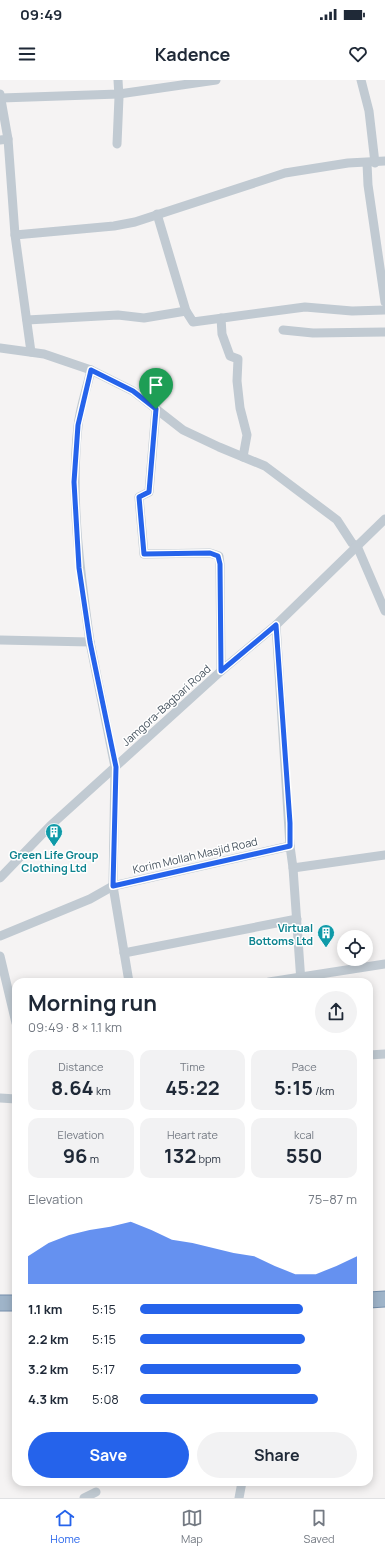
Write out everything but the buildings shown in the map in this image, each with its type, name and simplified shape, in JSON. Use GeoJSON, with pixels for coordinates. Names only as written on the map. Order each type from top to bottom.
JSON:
{"type":"FeatureCollection","features":[{"type":"Feature","properties":{"kind":"highway"},"geometry":{"type":"LineString","coordinates":[[373,1300],[385,1299]]}},
{"type":"Feature","properties":{"kind":"highway"},"geometry":{"type":"LineString","coordinates":[[0,1303],[12,1303]]}},
{"type":"Feature","properties":{"kind":"street"},"geometry":{"type":"LineString","coordinates":[[117,144],[119,94],[118,80]]}},
{"type":"Feature","properties":{"kind":"street"},"geometry":{"type":"LineString","coordinates":[[32,352],[15,235],[4,140],[1,96],[119,94],[216,80]]}},
{"type":"Feature","properties":{"kind":"street"},"geometry":{"type":"LineString","coordinates":[[361,80],[369,112],[371,163],[368,185],[385,302]]}},
{"type":"Feature","properties":{"kind":"street"},"geometry":{"type":"LineString","coordinates":[[15,235],[114,226],[157,214],[285,173],[348,163],[371,163],[385,161]]}},
{"type":"Feature","properties":{"kind":"street"},"geometry":{"type":"LineString","coordinates":[[157,214],[186,311],[193,322],[305,307],[352,311],[385,310]]}},
{"type":"Feature","properties":{"kind":"street"},"geometry":{"type":"LineString","coordinates":[[27,320],[118,315],[144,318],[186,311]]}},
{"type":"Feature","properties":{"kind":"street"},"geometry":{"type":"LineString","coordinates":[[221,318],[222,334],[230,356],[238,359],[237,381],[240,408],[247,434],[243,457]]}},
{"type":"Feature","properties":{"kind":"street"},"geometry":{"type":"LineString","coordinates":[[282,330],[313,333],[385,332]]}},
{"type":"Feature","properties":{"kind":"street"},"geometry":{"type":"LineString","coordinates":[[0,348],[44,354],[91,370],[133,391],[183,430],[265,466],[337,520],[352,543],[357,546],[385,611]]}},
{"type":"Feature","properties":{"kind":"street"},"geometry":{"type":"LineString","coordinates":[[91,370],[78,425],[74,482],[79,568],[90,642],[116,767],[113,886],[128,978]]}},
{"type":"Feature","properties":{"kind":"street"},"geometry":{"type":"LineString","coordinates":[[156,409],[149,492],[139,497],[144,554],[210,553],[218,556],[220,564],[221,671]]}},
{"type":"Feature","properties":{"kind":"street","name":"Jamgora-Bagbari Road"},"geometry":{"type":"LineString","coordinates":[[0,878],[50,826],[221,671],[276,625],[385,519]]}},
{"type":"Feature","properties":{"kind":"street"},"geometry":{"type":"LineString","coordinates":[[276,625],[290,846],[301,978]]}},
{"type":"Feature","properties":{"kind":"street"},"geometry":{"type":"LineString","coordinates":[[0,640],[90,642]]}},
{"type":"Feature","properties":{"kind":"street","name":"Korim Mollah Masjid Road"},"geometry":{"type":"LineString","coordinates":[[0,936],[90,899],[113,886],[290,846]]}},
{"type":"Feature","properties":{"kind":"street"},"geometry":{"type":"LineString","coordinates":[[293,868],[385,856]]}},
{"type":"Feature","properties":{"kind":"street"},"geometry":{"type":"LineString","coordinates":[[124,953],[297,919]]}},
{"type":"Feature","properties":{"kind":"street"},"geometry":{"type":"LineString","coordinates":[[0,956],[12,998]]}},
{"type":"Feature","properties":{"kind":"street"},"geometry":{"type":"LineString","coordinates":[[307,978],[385,964]]}},
{"type":"Feature","properties":{"kind":"street"},"geometry":{"type":"LineString","coordinates":[[373,1055],[385,1054]]}},
{"type":"Feature","properties":{"kind":"street"},"geometry":{"type":"LineString","coordinates":[[0,1098],[12,1099]]}},
{"type":"Feature","properties":{"kind":"street"},"geometry":{"type":"LineString","coordinates":[[239,1498],[241,1486]]}},
{"type":"Feature","properties":{"kind":"street"},"geometry":{"type":"LineString","coordinates":[[84,1498],[96,1492]]}},
{"type":"Feature","properties":{"kind":"place","name":"Green Life Group Clothing Ltd"},"geometry":{"type":"Point","coordinates":[54,847]}},
{"type":"Feature","properties":{"kind":"place","name":"Virtual Bottoms Ltd"},"geometry":{"type":"Point","coordinates":[326,948]}},
{"type":"Feature","properties":{"kind":"route"},"geometry":{"type":"LineString","coordinates":[[91,370],[133,391],[156,409],[149,492],[139,497],[144,554],[210,553],[218,556],[220,564],[221,671],[276,625],[290,823],[290,846],[113,886],[116,767],[90,642],[79,568],[74,482],[78,425],[91,370]]}}]}
